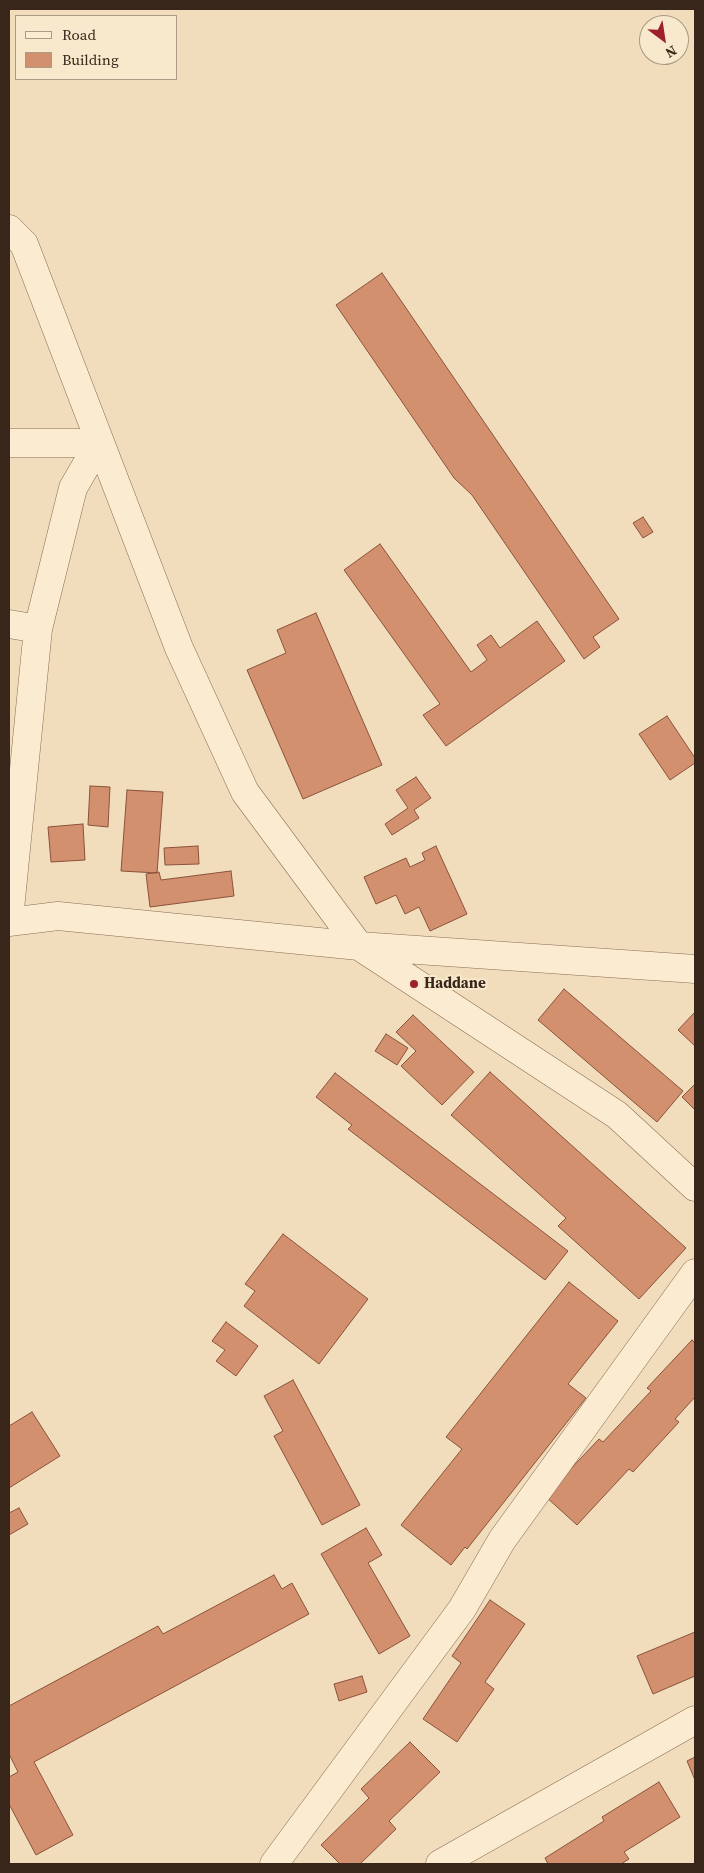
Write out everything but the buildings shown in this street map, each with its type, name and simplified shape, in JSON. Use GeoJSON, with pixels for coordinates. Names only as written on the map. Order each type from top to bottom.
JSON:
{"type":"FeatureCollection","features":[{"type":"Feature","properties":{"kind":"street"},"geometry":{"type":"LineString","coordinates":[[9,229],[24,244],[179,648],[245,792],[359,946],[617,1115],[695,1187]]}},
{"type":"Feature","properties":{"kind":"street"},"geometry":{"type":"LineString","coordinates":[[9,444],[99,443]]}},
{"type":"Feature","properties":{"kind":"street"},"geometry":{"type":"LineString","coordinates":[[99,443],[73,488],[38,628],[9,920],[58,916],[359,946],[695,969]]}},
{"type":"Feature","properties":{"kind":"street"},"geometry":{"type":"LineString","coordinates":[[9,624],[38,628]]}},
{"type":"Feature","properties":{"kind":"street"},"geometry":{"type":"LineString","coordinates":[[274,1864],[462,1609],[502,1540],[695,1273]]}},
{"type":"Feature","properties":{"kind":"street"},"geometry":{"type":"LineString","coordinates":[[440,1864],[695,1720]]}},
{"type":"Feature","properties":{"kind":"place","name":"Haddane"},"geometry":{"type":"Point","coordinates":[414,984]}}]}
